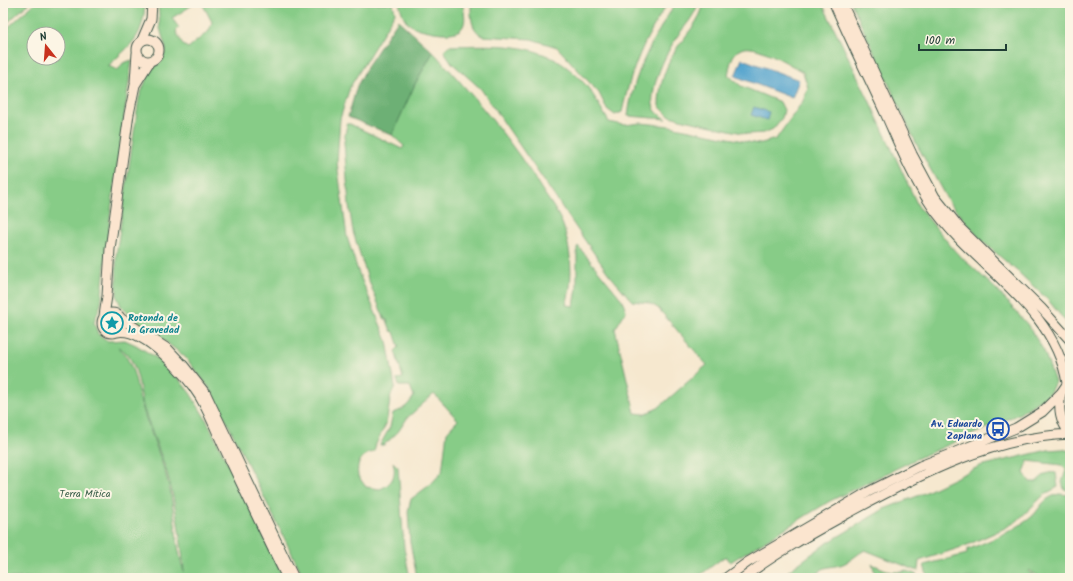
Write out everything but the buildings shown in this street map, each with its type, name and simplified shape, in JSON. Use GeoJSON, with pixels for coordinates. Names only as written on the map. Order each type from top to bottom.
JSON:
{"type":"FeatureCollection","features":[{"type":"Feature","properties":{"kind":"main road"},"geometry":{"type":"LineString","coordinates":[[135,85],[150,60],[158,55],[160,48],[151,19],[152,3]]}},
{"type":"Feature","properties":{"kind":"main road"},"geometry":{"type":"LineString","coordinates":[[726,578],[754,558],[868,492],[920,466],[1016,428],[1042,412],[1061,393],[1068,382],[1065,369],[1054,343],[1035,314],[952,232],[928,199],[905,157],[834,3]]}},
{"type":"Feature","properties":{"kind":"main road"},"geometry":{"type":"LineString","coordinates":[[842,3],[912,154],[935,197],[960,228],[1042,309],[1070,340]]}},
{"type":"Feature","properties":{"kind":"main road"},"geometry":{"type":"LineString","coordinates":[[151,19],[142,40],[137,47],[135,85],[128,114],[110,249],[108,288],[102,325],[105,330],[112,333],[126,332],[133,334],[166,357],[178,369],[200,397],[287,578]]}},
{"type":"Feature","properties":{"kind":"main road"},"geometry":{"type":"LineString","coordinates":[[142,40],[151,38],[158,44]]}},
{"type":"Feature","properties":{"kind":"main road"},"geometry":{"type":"LineString","coordinates":[[137,53],[142,59],[150,60]]}},
{"type":"Feature","properties":{"kind":"main road"},"geometry":{"type":"LineString","coordinates":[[108,288],[113,305],[120,316],[122,328],[117,332]]}},
{"type":"Feature","properties":{"kind":"main road"},"geometry":{"type":"LineString","coordinates":[[104,316],[109,313],[120,316],[168,350],[183,365],[206,394],[294,578]]}},
{"type":"Feature","properties":{"kind":"main road"},"geometry":{"type":"LineString","coordinates":[[1061,393],[1059,404],[1060,415],[1063,425],[1070,434]]}},
{"type":"Feature","properties":{"kind":"main road"},"geometry":{"type":"LineString","coordinates":[[743,578],[826,525],[907,482],[997,445],[1051,435],[1070,434]]}},
{"type":"Feature","properties":{"kind":"green space"},"geometry":{"type":"Polygon","coordinates":[[[3,3],[29,3],[3,27],[3,3]]]}},
{"type":"Feature","properties":{"kind":"green space","name":"Terra Mítica"},"geometry":{"type":"Polygon","coordinates":[[[35,3],[145,3],[142,25],[139,33],[130,45],[108,66],[118,70],[123,63],[132,60],[110,218],[101,304],[94,322],[98,334],[108,341],[125,340],[163,362],[190,393],[207,421],[284,578],[3,578],[3,32],[35,3]],[[118,347],[124,353],[131,366],[141,403],[166,475],[172,499],[178,548],[184,572],[178,522],[167,473],[144,410],[134,366],[125,352],[118,347]]]}},
{"type":"Feature","properties":{"kind":"green space"},"geometry":{"type":"Polygon","coordinates":[[[158,3],[194,4],[172,18],[179,28],[176,31],[183,45],[188,48],[209,31],[212,22],[202,3],[393,3],[395,13],[350,87],[340,119],[337,162],[347,237],[358,271],[387,341],[395,387],[391,395],[386,424],[376,444],[374,452],[369,453],[360,460],[358,476],[366,487],[380,489],[390,482],[394,475],[393,462],[398,467],[404,548],[410,578],[304,578],[211,390],[185,357],[133,319],[121,306],[117,297],[116,256],[139,98],[150,70],[162,61],[166,49],[160,28],[158,3]]]}},
{"type":"Feature","properties":{"kind":"green space"},"geometry":{"type":"Polygon","coordinates":[[[399,3],[462,3],[465,19],[464,25],[456,32],[450,33],[434,32],[417,28],[406,21],[399,3]]]}},
{"type":"Feature","properties":{"kind":"green space"},"geometry":{"type":"Polygon","coordinates":[[[471,3],[668,3],[639,55],[622,112],[615,115],[607,109],[599,93],[557,47],[531,39],[483,36],[479,33],[473,26],[471,3]]]}},
{"type":"Feature","properties":{"kind":"green space"},"geometry":{"type":"Polygon","coordinates":[[[676,3],[698,4],[691,18],[669,50],[660,69],[654,89],[654,107],[658,114],[667,119],[628,116],[634,86],[639,71],[652,43],[676,3]]]}},
{"type":"Feature","properties":{"kind":"green space"},"geometry":{"type":"Polygon","coordinates":[[[703,3],[822,3],[918,206],[955,251],[997,290],[1027,324],[1044,351],[1055,382],[1049,394],[1019,414],[918,458],[830,501],[732,561],[730,562],[727,557],[724,557],[696,578],[417,578],[410,542],[408,511],[411,499],[431,484],[442,472],[447,432],[458,420],[434,394],[408,417],[398,432],[384,445],[380,445],[390,427],[393,413],[405,407],[414,396],[410,386],[399,386],[397,379],[403,378],[395,351],[399,347],[394,332],[391,331],[387,320],[384,318],[368,279],[353,232],[349,205],[344,142],[347,124],[350,124],[402,149],[404,146],[392,135],[415,84],[433,52],[463,85],[506,138],[532,174],[563,224],[568,244],[571,270],[570,288],[566,305],[574,306],[577,288],[578,246],[623,301],[626,311],[615,329],[635,413],[644,414],[658,408],[707,365],[658,308],[649,303],[632,301],[608,273],[481,89],[452,63],[444,51],[448,46],[487,45],[522,48],[538,52],[554,59],[569,69],[584,83],[588,87],[609,122],[624,125],[641,123],[670,126],[758,144],[776,139],[803,101],[808,88],[803,72],[763,51],[747,48],[741,49],[735,53],[728,75],[741,86],[780,102],[784,110],[782,118],[773,129],[764,133],[747,134],[680,119],[668,115],[659,106],[661,84],[668,64],[675,51],[700,15],[703,3]]]}},
{"type":"Feature","properties":{"kind":"green space"},"geometry":{"type":"Polygon","coordinates":[[[851,3],[1070,3],[1070,327],[1048,300],[982,241],[948,201],[917,145],[851,3]]]}},
{"type":"Feature","properties":{"kind":"green space"},"geometry":{"type":"Polygon","coordinates":[[[398,20],[433,52],[415,84],[392,135],[348,117],[357,86],[368,65],[398,20]]]}},
{"type":"Feature","properties":{"kind":"green space"},"geometry":{"type":"Polygon","coordinates":[[[1062,449],[1070,451],[1070,491],[1064,489],[1062,482],[1066,470],[1061,465],[1028,461],[1024,473],[1030,482],[1036,482],[1049,473],[1056,473],[1058,487],[1045,494],[1017,521],[1005,528],[965,546],[919,561],[918,571],[865,550],[841,565],[824,568],[818,573],[816,578],[779,578],[824,545],[884,509],[920,495],[980,466],[1048,450],[1062,449]]]}},
{"type":"Feature","properties":{"kind":"green space"},"geometry":{"type":"Polygon","coordinates":[[[1059,494],[1070,495],[1070,578],[1041,578],[1029,570],[1028,571],[1036,578],[928,578],[924,565],[967,554],[967,550],[1022,524],[1033,516],[1044,502],[1059,494]]]}},
{"type":"Feature","properties":{"kind":"green space"},"geometry":{"type":"Polygon","coordinates":[[[872,564],[891,572],[904,572],[904,570],[917,575],[919,578],[877,578],[872,564]]]}},
{"type":"Feature","properties":{"kind":"water"},"geometry":{"type":"Polygon","coordinates":[[[742,59],[799,80],[792,98],[735,76],[742,59]]]}},
{"type":"Feature","properties":{"kind":"water"},"geometry":{"type":"Polygon","coordinates":[[[754,107],[769,112],[767,120],[751,115],[754,107]]]}},
{"type":"Feature","properties":{"kind":"place","name":"Rotonda de la Gravedad"},"geometry":{"type":"Point","coordinates":[112,323]}},
{"type":"Feature","properties":{"kind":"place","name":"Av. Eduardo Zaplana"},"geometry":{"type":"Point","coordinates":[998,429]}}]}
